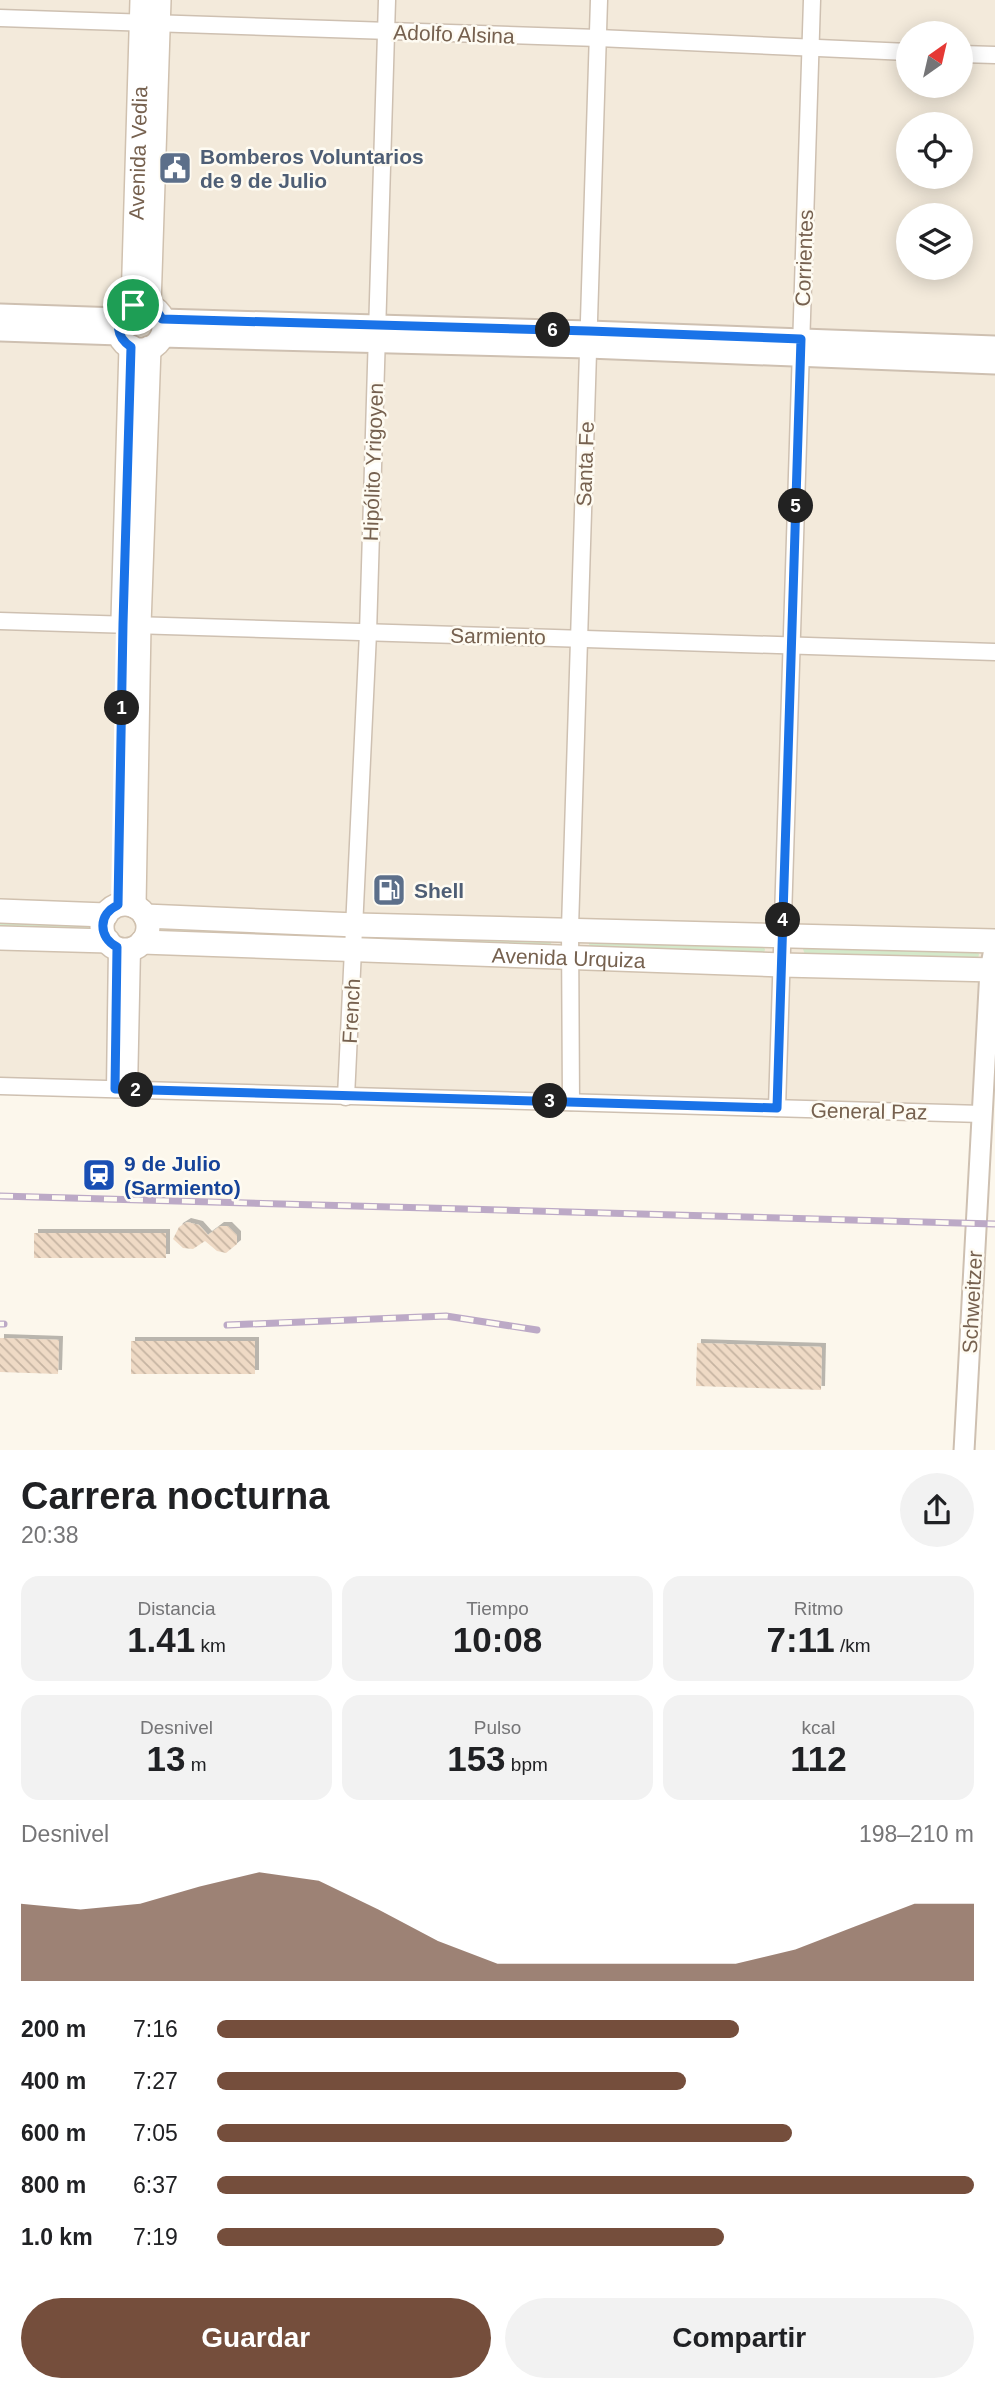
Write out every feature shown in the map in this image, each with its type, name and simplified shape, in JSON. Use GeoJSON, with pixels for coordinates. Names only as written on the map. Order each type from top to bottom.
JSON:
{"type":"FeatureCollection","features":[{"type":"Feature","properties":{"kind":"main road","name":"Avenida Vedia"},"geometry":{"type":"LineString","coordinates":[[126,910],[131,625],[150,11]]}},
{"type":"Feature","properties":{"kind":"main road","name":"Avenida Urquiza"},"geometry":{"type":"LineString","coordinates":[[0,911],[126,910],[356,925],[570,928],[995,942]]}},
{"type":"Feature","properties":{"kind":"main road"},"geometry":{"type":"LineString","coordinates":[[126,910],[148,929],[125,945],[103,931],[126,910]]}},
{"type":"Feature","properties":{"kind":"main road","name":"Avenida Urquiza"},"geometry":{"type":"LineString","coordinates":[[0,938],[125,945],[993,970]]}},
{"type":"Feature","properties":{"kind":"street","name":"Hipólito Yrigoyen"},"geometry":{"type":"LineString","coordinates":[[356,925],[368,633],[387,0]]}},
{"type":"Feature","properties":{"kind":"street","name":"Santa Fe"},"geometry":{"type":"LineString","coordinates":[[571,1102],[570,928],[599,0]]}},
{"type":"Feature","properties":{"kind":"street","name":"Corrientes"},"geometry":{"type":"LineString","coordinates":[[777,1108],[812,0]]}},
{"type":"Feature","properties":{"kind":"street","name":"Adolfo Alsina"},"geometry":{"type":"LineString","coordinates":[[0,18],[150,11],[386,32],[598,38],[896,52]]}},
{"type":"Feature","properties":{"kind":"street"},"geometry":{"type":"LineString","coordinates":[[973,54],[995,55]]}},
{"type":"Feature","properties":{"kind":"street"},"geometry":{"type":"LineString","coordinates":[[0,314],[141,327],[801,348],[995,363]]}},
{"type":"Feature","properties":{"kind":"street"},"geometry":{"type":"LineString","coordinates":[[0,331],[141,327]]}},
{"type":"Feature","properties":{"kind":"street"},"geometry":{"type":"LineString","coordinates":[[801,348],[995,345]]}},
{"type":"Feature","properties":{"kind":"street","name":"Sarmiento"},"geometry":{"type":"LineString","coordinates":[[0,621],[995,652]]}},
{"type":"Feature","properties":{"kind":"street","name":"French"},"geometry":{"type":"LineString","coordinates":[[346,1097],[356,925]]}},
{"type":"Feature","properties":{"kind":"street","name":"Schweitzer"},"geometry":{"type":"LineString","coordinates":[[964,1450],[982,1114],[995,942]]}},
{"type":"Feature","properties":{"kind":"street"},"geometry":{"type":"LineString","coordinates":[[122,1089],[125,945]]}},
{"type":"Feature","properties":{"kind":"street","name":"General Paz"},"geometry":{"type":"LineString","coordinates":[[0,1086],[982,1114]]}},
{"type":"Feature","properties":{"kind":"shaded area"},"geometry":{"type":"Polygon","coordinates":[[[0,0],[995,0],[995,944],[982,1114],[0,1086],[0,0]]]}},
{"type":"Feature","properties":{"kind":"green space"},"geometry":{"type":"Polygon","coordinates":[[[0,918],[101,924],[103,931],[0,933],[0,918]]]}},
{"type":"Feature","properties":{"kind":"green space"},"geometry":{"type":"Polygon","coordinates":[[[152,927],[329,934],[328,939],[152,931],[152,927]]]}},
{"type":"Feature","properties":{"kind":"green space"},"geometry":{"type":"Polygon","coordinates":[[[375,935],[551,940],[551,947],[375,939],[375,935]]]}},
{"type":"Feature","properties":{"kind":"green space"},"geometry":{"type":"Polygon","coordinates":[[[588,941],[762,945],[765,949],[764,954],[591,950],[588,941]]]}},
{"type":"Feature","properties":{"kind":"green space"},"geometry":{"type":"Polygon","coordinates":[[[802,946],[976,950],[979,954],[978,959],[805,955],[802,946]]]}},
{"type":"Feature","properties":{"kind":"building"},"geometry":{"type":"Polygon","coordinates":[[[187,1222],[199,1225],[208,1235],[220,1226],[228,1226],[237,1235],[237,1244],[226,1253],[217,1251],[205,1241],[193,1249],[183,1248],[173,1239],[179,1227],[187,1222]]]}},
{"type":"Feature","properties":{"kind":"building"},"geometry":{"type":"Polygon","coordinates":[[[34,1233],[166,1233],[166,1258],[34,1258],[34,1233]]]}},
{"type":"Feature","properties":{"kind":"building"},"geometry":{"type":"Polygon","coordinates":[[[0,1338],[59,1340],[58,1374],[0,1372],[0,1338]]]}},
{"type":"Feature","properties":{"kind":"building"},"geometry":{"type":"Polygon","coordinates":[[[131,1341],[255,1341],[255,1374],[131,1374],[131,1341]]]}},
{"type":"Feature","properties":{"kind":"building"},"geometry":{"type":"Polygon","coordinates":[[[697,1343],[822,1347],[821,1390],[696,1386],[697,1343]]]}},
{"type":"Feature","properties":{"kind":"railway"},"geometry":{"type":"LineString","coordinates":[[0,1196],[995,1224]]}},
{"type":"Feature","properties":{"kind":"railway"},"geometry":{"type":"LineString","coordinates":[[227,1325],[446,1316],[537,1330]]}},
{"type":"Feature","properties":{"kind":"place","name":"Bomberos Voluntarios de 9 de Julio"},"geometry":{"type":"Point","coordinates":[175,168]}},
{"type":"Feature","properties":{"kind":"place","name":"Shell"},"geometry":{"type":"Point","coordinates":[389,890]}},
{"type":"Feature","properties":{"kind":"place","name":"9 de Julio (Sarmiento)"},"geometry":{"type":"Point","coordinates":[99,1175]}},
{"type":"Feature","properties":{"kind":"route"},"geometry":{"type":"LineString","coordinates":[[133,305],[149,306],[157,311],[162,319],[801,339],[777,1108],[115,1089],[117,947],[105,937],[103,923],[110,910],[118,905],[131,347],[122,340],[118,323],[123,312],[133,305]]}}]}
